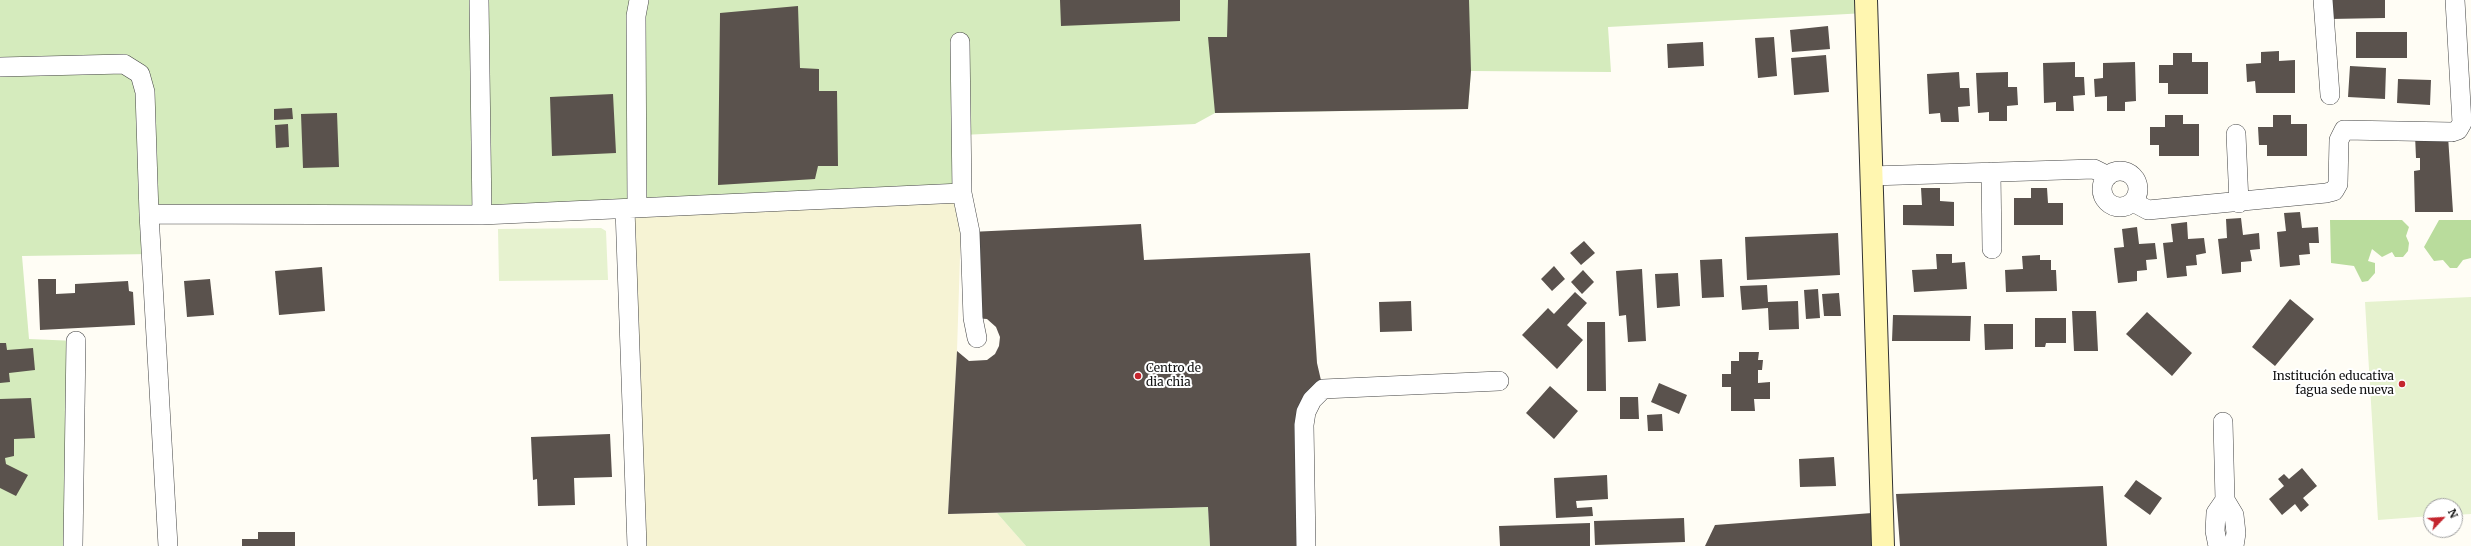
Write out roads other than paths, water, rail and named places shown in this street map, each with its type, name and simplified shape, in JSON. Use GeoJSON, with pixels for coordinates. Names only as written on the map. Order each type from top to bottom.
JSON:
{"type":"FeatureCollection","features":[{"type":"Feature","properties":{"kind":"street"},"geometry":{"type":"LineString","coordinates":[[479,0],[482,215]]}},
{"type":"Feature","properties":{"kind":"street"},"geometry":{"type":"LineString","coordinates":[[636,546],[631,209],[636,16],[639,0]]}},
{"type":"Feature","properties":{"kind":"street"},"geometry":{"type":"LineString","coordinates":[[1866,0],[1883,546]]}},
{"type":"Feature","properties":{"kind":"street"},"geometry":{"type":"LineString","coordinates":[[2324,0],[2330,95]]}},
{"type":"Feature","properties":{"kind":"street"},"geometry":{"type":"LineString","coordinates":[[1871,176],[2094,169],[2108,176],[2119,171],[2131,175],[2138,185],[2138,191],[2133,202],[2148,210],[2239,203],[2334,191],[2338,184],[2339,140],[2344,130],[2452,132],[2458,130],[2462,123],[2461,5]]}},
{"type":"Feature","properties":{"kind":"street"},"geometry":{"type":"LineString","coordinates":[[960,42],[962,193],[970,232],[973,318],[977,338]]}},
{"type":"Feature","properties":{"kind":"street"},"geometry":{"type":"LineString","coordinates":[[0,67],[124,64],[140,74],[145,92],[149,214],[168,546]]}},
{"type":"Feature","properties":{"kind":"street"},"geometry":{"type":"LineString","coordinates":[[2236,134],[2239,203]]}},
{"type":"Feature","properties":{"kind":"street"},"geometry":{"type":"LineString","coordinates":[[1991,172],[1992,249]]}},
{"type":"Feature","properties":{"kind":"street"},"geometry":{"type":"LineString","coordinates":[[149,214],[482,215],[962,193]]}},
{"type":"Feature","properties":{"kind":"street"},"geometry":{"type":"LineString","coordinates":[[73,546],[76,341]]}},
{"type":"Feature","properties":{"kind":"street"},"geometry":{"type":"LineString","coordinates":[[1306,546],[1304,425],[1306,412],[1312,400],[1323,389],[1499,380]]}},
{"type":"Feature","properties":{"kind":"street"},"geometry":{"type":"LineString","coordinates":[[2223,422],[2225,500],[2234,515],[2236,532],[2234,546]]}},
{"type":"Feature","properties":{"kind":"street"},"geometry":{"type":"LineString","coordinates":[[2218,546],[2214,531],[2216,513],[2225,500]]}},
{"type":"Feature","properties":{"kind":"place","name":"Centro de dia chia"},"geometry":{"type":"Point","coordinates":[1138,376]}},
{"type":"Feature","properties":{"kind":"place","name":"Institución educativa fagua sede nueva"},"geometry":{"type":"Point","coordinates":[2402,384]}}]}
